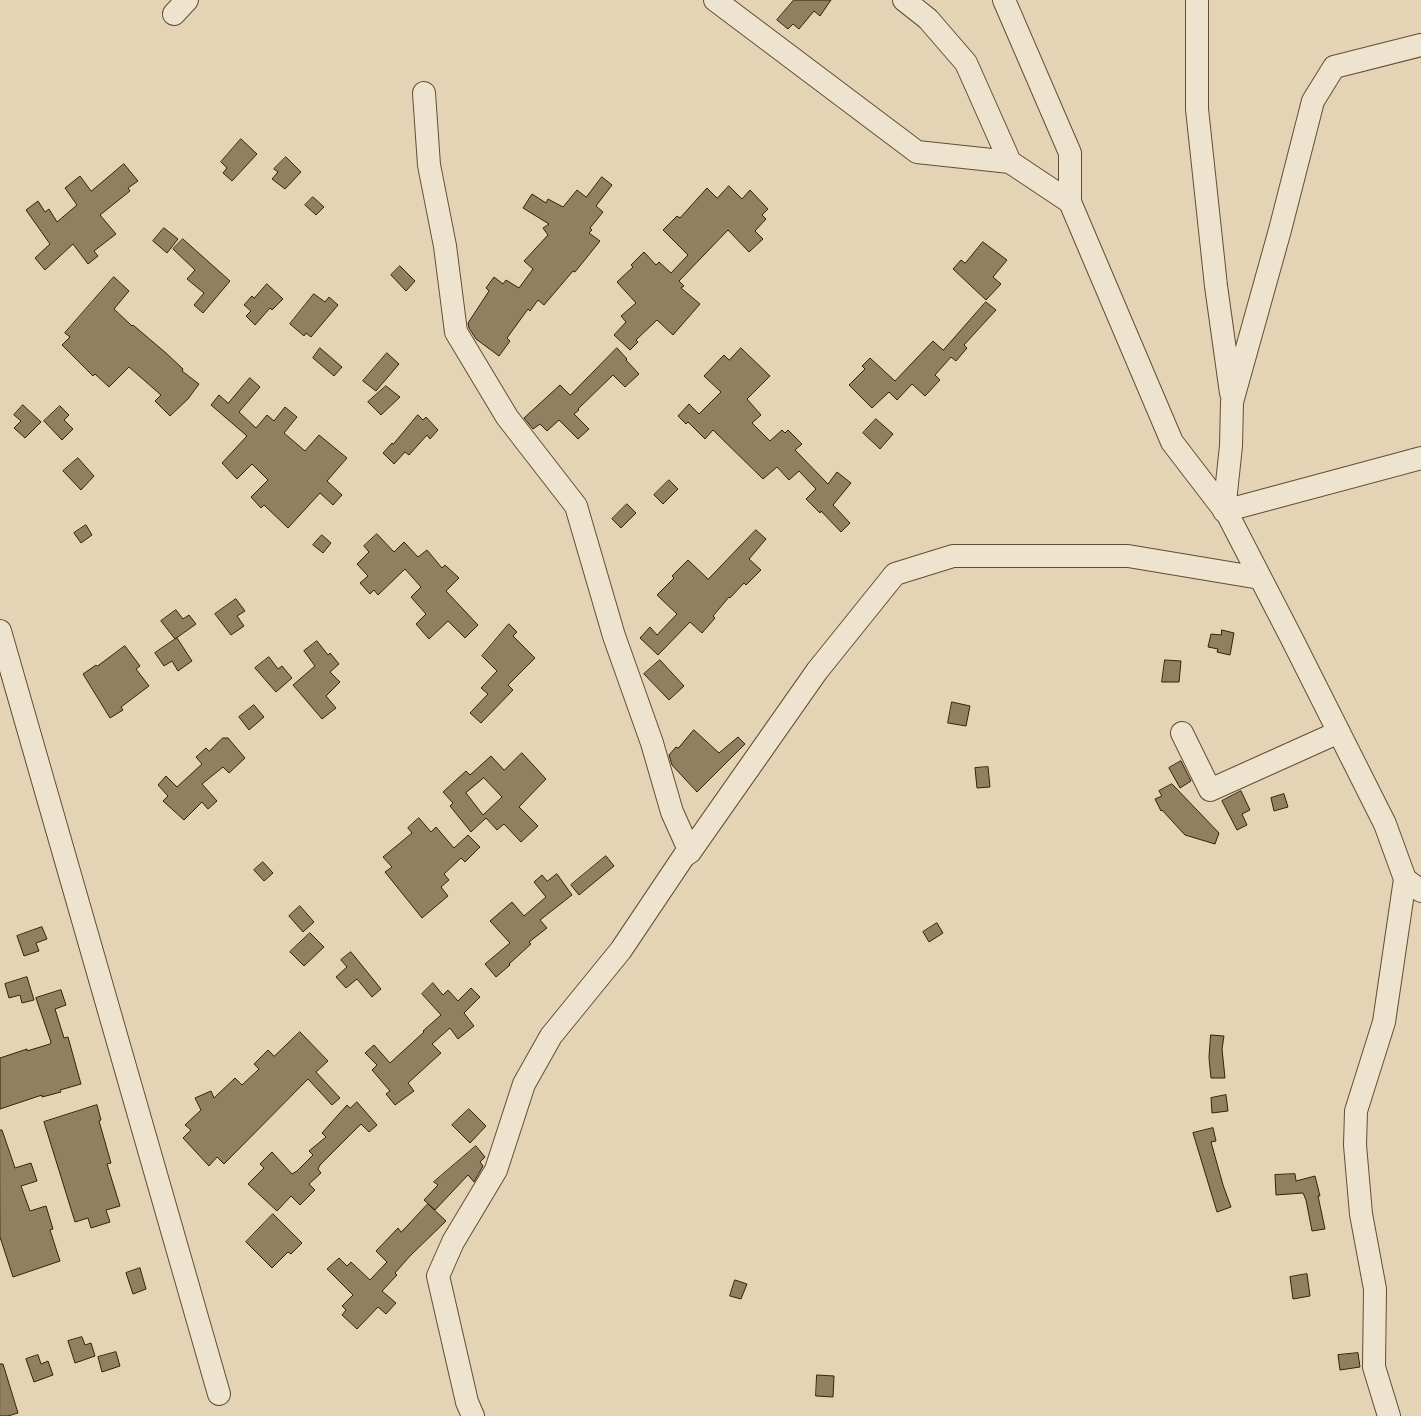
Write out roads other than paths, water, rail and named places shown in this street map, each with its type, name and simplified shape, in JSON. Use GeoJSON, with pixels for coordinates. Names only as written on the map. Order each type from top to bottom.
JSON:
{"type":"FeatureCollection","features":[{"type":"Feature","properties":{"kind":"street"},"geometry":{"type":"LineString","coordinates":[[715,0],[917,152],[1010,162],[1070,202]]}},
{"type":"Feature","properties":{"kind":"street"},"geometry":{"type":"LineString","coordinates":[[904,0],[928,19],[966,63],[1010,162]]}},
{"type":"Feature","properties":{"kind":"street"},"geometry":{"type":"LineString","coordinates":[[1004,0],[1070,153],[1070,202],[1172,442],[1224,510],[1340,732],[1413,885],[1384,1022],[1356,1111],[1355,1145],[1361,1214],[1375,1289],[1374,1367],[1389,1416]]}},
{"type":"Feature","properties":{"kind":"street"},"geometry":{"type":"LineString","coordinates":[[1197,0],[1197,109],[1216,286],[1232,402],[1231,446],[1224,510]]}},
{"type":"Feature","properties":{"kind":"street"},"geometry":{"type":"LineString","coordinates":[[1232,402],[1280,230],[1313,101],[1334,66],[1421,45]]}},
{"type":"Feature","properties":{"kind":"street"},"geometry":{"type":"LineString","coordinates":[[424,93],[429,165],[445,246],[456,332],[507,417],[576,506],[614,636],[652,743],[672,812],[690,852]]}},
{"type":"Feature","properties":{"kind":"street"},"geometry":{"type":"LineString","coordinates":[[1224,510],[1421,458]]}},
{"type":"Feature","properties":{"kind":"street"},"geometry":{"type":"LineString","coordinates":[[473,1416],[467,1402],[438,1276],[453,1242],[496,1170],[524,1084],[551,1036],[621,950],[684,856],[690,852],[817,671],[895,574],[953,556],[1128,556],[1260,578]]}},
{"type":"Feature","properties":{"kind":"street"},"geometry":{"type":"LineString","coordinates":[[0,631],[219,1394]]}},
{"type":"Feature","properties":{"kind":"street"},"geometry":{"type":"LineString","coordinates":[[1182,732],[1210,790],[1340,732]]}}]}
